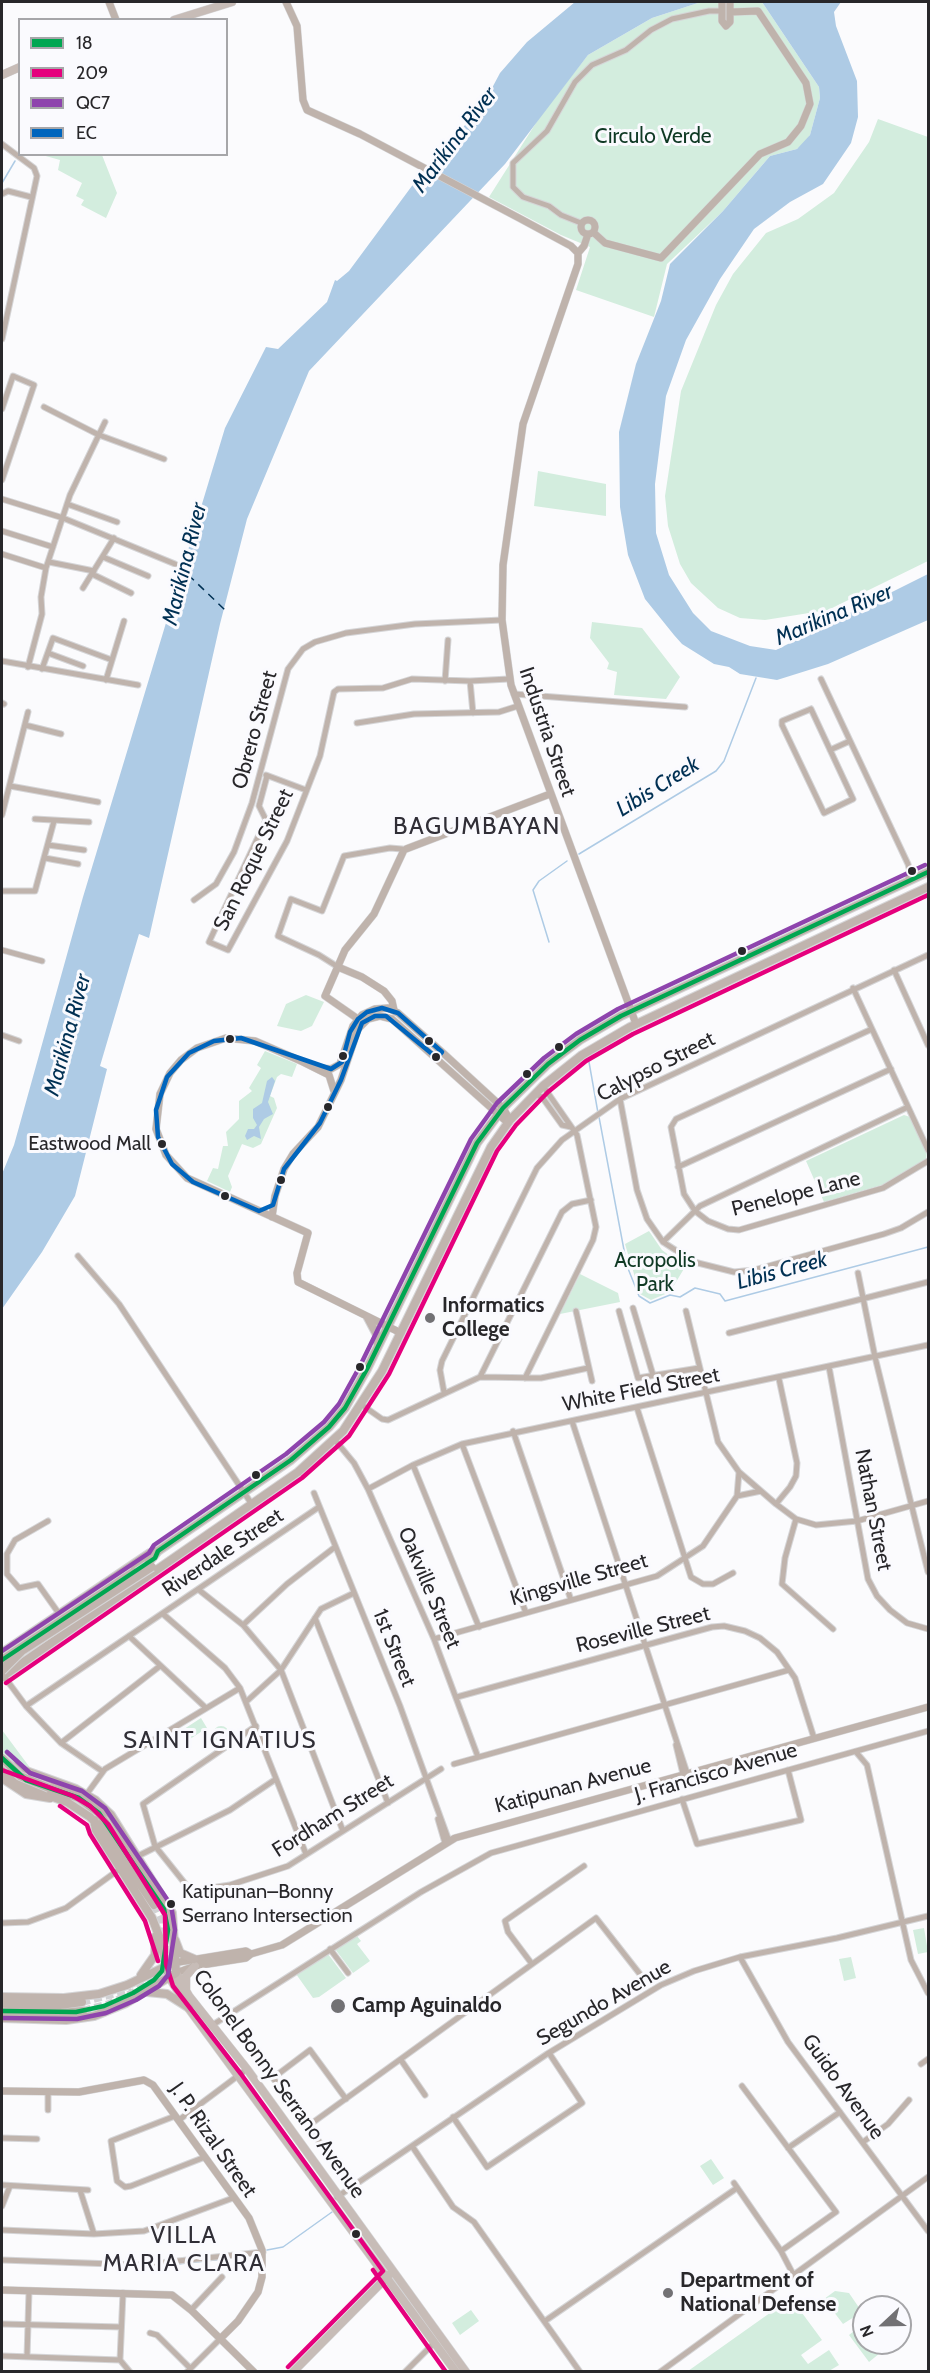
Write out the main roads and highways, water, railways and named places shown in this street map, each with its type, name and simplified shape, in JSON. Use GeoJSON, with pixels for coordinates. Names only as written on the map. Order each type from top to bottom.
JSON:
{"type":"FeatureCollection","features":[{"type":"Feature","properties":{"kind":"main road"},"geometry":{"type":"LineString","coordinates":[[180,18],[232,2]]}},
{"type":"Feature","properties":{"kind":"main road"},"geometry":{"type":"LineString","coordinates":[[2,75],[18,68]]}},
{"type":"Feature","properties":{"kind":"main road"},"geometry":{"type":"LineString","coordinates":[[2,1653],[150,1553],[158,1551],[291,1460],[329,1427],[355,1391],[477,1143],[500,1108],[519,1090],[584,1038],[631,1011],[926,874]]}},
{"type":"Feature","properties":{"kind":"main road"},"geometry":{"type":"LineString","coordinates":[[2,1660],[298,1472],[335,1440],[362,1405],[401,1333],[491,1147],[509,1121],[543,1086],[586,1053],[636,1024],[927,888]]}},
{"type":"Feature","properties":{"kind":"main road"},"geometry":{"type":"LineString","coordinates":[[428,1244],[442,1250]]}},
{"type":"Feature","properties":{"kind":"main road"},"geometry":{"type":"LineString","coordinates":[[368,1318],[377,1335],[378,1346]]}},
{"type":"Feature","properties":{"kind":"main road"},"geometry":{"type":"LineString","coordinates":[[2,1677],[156,1571],[154,1565],[158,1551]]}},
{"type":"Feature","properties":{"kind":"main road"},"geometry":{"type":"LineString","coordinates":[[2,1677],[17,1655],[154,1565]]}},
{"type":"Feature","properties":{"kind":"main road"},"geometry":{"type":"LineString","coordinates":[[41,1627],[52,1642]]}},
{"type":"Feature","properties":{"kind":"main road"},"geometry":{"type":"LineString","coordinates":[[2,1760],[20,1776],[51,1793]]}},
{"type":"Feature","properties":{"kind":"main road","name":"Colonel Bonny Serrano Avenue"},"geometry":{"type":"LineString","coordinates":[[2,1760],[36,1777],[86,1795],[114,1819],[172,1913],[173,1932],[169,1965]]}},
{"type":"Feature","properties":{"kind":"main road"},"geometry":{"type":"LineString","coordinates":[[2,1769],[21,1784],[51,1793]]}},
{"type":"Feature","properties":{"kind":"main road","name":"Colonel Bonny Serrano Avenue"},"geometry":{"type":"LineString","coordinates":[[2,1778],[26,1794],[40,1798],[51,1793],[79,1798],[99,1813],[156,1903],[94,1820],[76,1806],[51,1793]]}},
{"type":"Feature","properties":{"kind":"main road","name":"Colonel Bonny Serrano Avenue"},"geometry":{"type":"LineString","coordinates":[[94,1820],[96,1830],[152,1918],[162,1941],[172,1975],[189,2008],[238,2076],[336,2198]]}},
{"type":"Feature","properties":{"kind":"main road"},"geometry":{"type":"LineString","coordinates":[[132,1983],[147,1969],[155,1955],[157,1941],[152,1918]]}},
{"type":"Feature","properties":{"kind":"main road"},"geometry":{"type":"LineString","coordinates":[[173,1932],[179,1951],[194,1963],[186,1976],[187,1994]]}},
{"type":"Feature","properties":{"kind":"main road","name":"Katipunan Avenue"},"geometry":{"type":"LineString","coordinates":[[2,1997],[64,1998],[110,1991],[169,1965]]}},
{"type":"Feature","properties":{"kind":"main road","name":"Colonel Bonny Serrano Avenue"},"geometry":{"type":"LineString","coordinates":[[172,1975],[214,2024],[390,2274],[438,2340],[466,2372]]}},
{"type":"Feature","properties":{"kind":"main road","name":"Katipunan Avenue"},"geometry":{"type":"LineString","coordinates":[[2,2018],[76,2019],[120,2006],[172,1975]]}},
{"type":"Feature","properties":{"kind":"main road"},"geometry":{"type":"LineString","coordinates":[[110,1991],[120,2006]]}},
{"type":"Feature","properties":{"kind":"main road"},"geometry":{"type":"LineString","coordinates":[[110,1991],[111,2010]]}},
{"type":"Feature","properties":{"kind":"main road"},"geometry":{"type":"LineString","coordinates":[[144,1993],[163,1993],[189,2008]]}},
{"type":"Feature","properties":{"kind":"main road"},"geometry":{"type":"LineString","coordinates":[[2,2003],[82,2007],[2,2011]]}},
{"type":"Feature","properties":{"kind":"main road"},"geometry":{"type":"LineString","coordinates":[[293,2372],[390,2274]]}},
{"type":"Feature","properties":{"kind":"main road","name":"Colonel Bonny Serrano Avenue"},"geometry":{"type":"LineString","coordinates":[[438,2340],[456,2372]]}},
{"type":"Feature","properties":{"kind":"water","name":"Marikina River"},"geometry":{"type":"Polygon","coordinates":[[[575,2],[701,2],[652,18],[588,55],[505,164],[309,371],[247,519],[220,624],[149,938],[139,934],[100,1066],[107,1069],[75,1196],[42,1252],[2,1309],[2,1174],[14,1145],[83,897],[225,428],[266,347],[278,349],[327,302],[335,280],[337,281],[349,271],[420,175],[483,105],[500,73],[527,42],[575,2]]]}},
{"type":"Feature","properties":{"kind":"water"},"geometry":{"type":"Polygon","coordinates":[[[762,2],[841,2],[834,12],[836,26],[857,81],[858,117],[851,143],[823,184],[790,202],[754,229],[720,279],[686,340],[666,396],[655,484],[656,533],[669,575],[693,613],[711,631],[750,646],[776,650],[928,574],[928,620],[828,664],[777,680],[740,674],[729,667],[714,664],[682,644],[645,599],[628,555],[620,507],[619,432],[636,364],[661,301],[670,264],[723,211],[770,156],[797,149],[810,135],[820,98],[819,87],[762,2]]]}},
{"type":"Feature","properties":{"kind":"water"},"geometry":{"type":"Polygon","coordinates":[[[272,1077],[275,1081],[268,1102],[273,1114],[264,1119],[259,1127],[261,1139],[254,1136],[247,1140],[245,1136],[248,1129],[254,1129],[257,1125],[253,1118],[253,1109],[262,1103],[267,1081],[272,1077]]]}},
{"type":"Feature","properties":{"kind":"waterway"},"geometry":{"type":"LineString","coordinates":[[2,183],[15,161]]}},
{"type":"Feature","properties":{"kind":"waterway","name":"Libis Creek"},"geometry":{"type":"LineString","coordinates":[[579,854],[716,771],[724,761],[756,678]]}},
{"type":"Feature","properties":{"kind":"waterway","name":"Libis Creek"},"geometry":{"type":"LineString","coordinates":[[549,942],[533,890],[539,881],[567,861]]}},
{"type":"Feature","properties":{"kind":"waterway","name":"Libis Creek"},"geometry":{"type":"LineString","coordinates":[[589,1062],[598,1113]]}},
{"type":"Feature","properties":{"kind":"waterway","name":"Libis Creek"},"geometry":{"type":"LineString","coordinates":[[599,1117],[627,1266],[639,1296],[650,1303],[670,1295],[680,1297],[695,1288],[720,1294],[725,1301],[928,1247]]}},
{"type":"Feature","properties":{"kind":"waterway"},"geometry":{"type":"LineString","coordinates":[[267,2250],[283,2247],[332,2212]]}},
{"type":"Feature","properties":{"kind":"waterway"},"geometry":{"type":"LineString","coordinates":[[178,2264],[224,2259]]}},
{"type":"Feature","properties":{"kind":"tunnel"},"geometry":{"type":"LineString","coordinates":[[83,2011],[109,2004],[133,1993],[160,1974],[165,1960],[168,1930],[167,1916],[159,1902]]}},
{"type":"Feature","properties":{"kind":"tunnel"},"geometry":{"type":"LineString","coordinates":[[154,1905],[161,1921],[162,1939]]}},
{"type":"Feature","properties":{"kind":"tunnel"},"geometry":{"type":"LineString","coordinates":[[82,2002],[131,1989]]}},
{"type":"Feature","properties":{"kind":"place","name":"Eastwood Mall"},"geometry":{"type":"Point","coordinates":[162,1144]}},
{"type":"Feature","properties":{"kind":"place","name":"Informatics College"},"geometry":{"type":"Point","coordinates":[430,1318]}},
{"type":"Feature","properties":{"kind":"place","name":"Katipunan–Bonny Serrano Intersection"},"geometry":{"type":"Point","coordinates":[171,1904]}},
{"type":"Feature","properties":{"kind":"place","name":"Camp Aguinaldo"},"geometry":{"type":"Point","coordinates":[338,2006]}},
{"type":"Feature","properties":{"kind":"place","name":"Department of National Defense"},"geometry":{"type":"Point","coordinates":[668,2293]}},
{"type":"Feature","properties":{"kind":"district","name":"BAGUMBAYAN"},"geometry":{"type":"Point","coordinates":[477,827]}},
{"type":"Feature","properties":{"kind":"district","name":"SAINT IGNATIUS"},"geometry":{"type":"Point","coordinates":[220,1741]}},
{"type":"Feature","properties":{"kind":"district","name":"VILLA MARIA CLARA"},"geometry":{"type":"Point","coordinates":[184,2250]}},
{"type":"Feature","properties":{"kind":"park label","name":"Circulo Verde"},"geometry":{"type":"Point","coordinates":[653,137]}},
{"type":"Feature","properties":{"kind":"park label","name":"Acropolis Park"},"geometry":{"type":"Point","coordinates":[655,1273]}}]}
